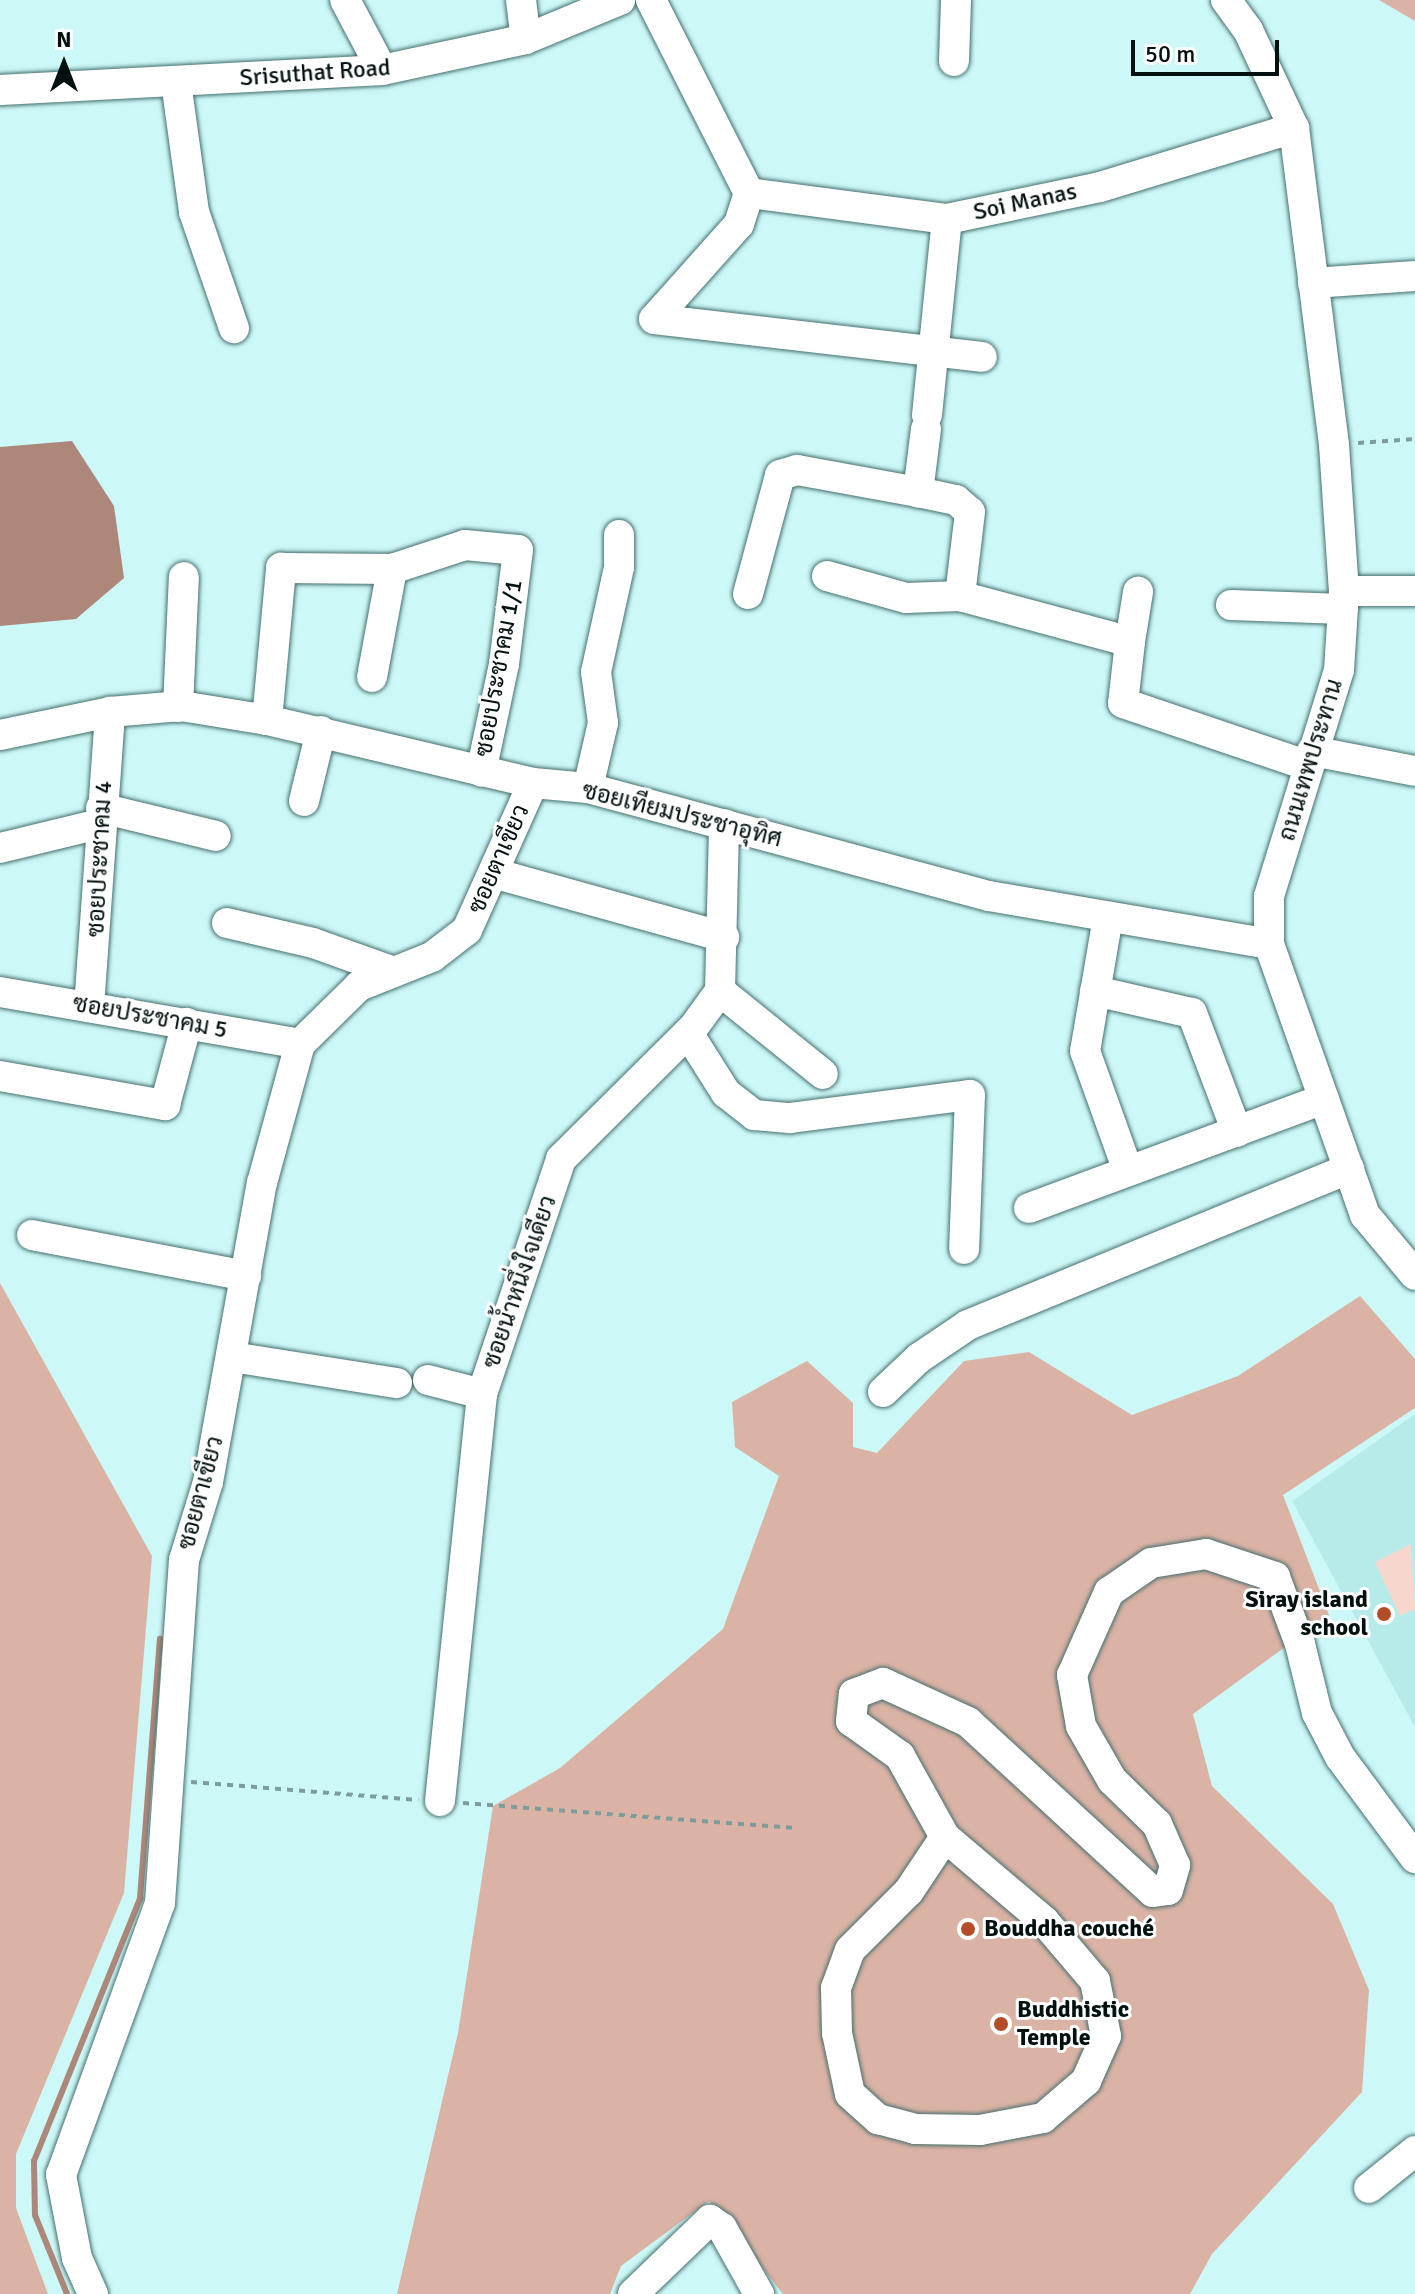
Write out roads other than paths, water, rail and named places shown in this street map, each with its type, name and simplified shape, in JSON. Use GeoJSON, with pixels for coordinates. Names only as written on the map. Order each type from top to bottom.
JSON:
{"type":"FeatureCollection","features":[{"type":"Feature","properties":{"kind":"street"},"geometry":{"type":"LineString","coordinates":[[345,0],[382,70]]}},
{"type":"Feature","properties":{"kind":"street"},"geometry":{"type":"LineString","coordinates":[[521,0],[526,39]]}},
{"type":"Feature","properties":{"kind":"street","name":"Srisuthat Road"},"geometry":{"type":"LineString","coordinates":[[0,90],[382,70],[526,39],[620,0]]}},
{"type":"Feature","properties":{"kind":"street"},"geometry":{"type":"LineString","coordinates":[[651,0],[749,193],[739,224],[654,319],[982,357]]}},
{"type":"Feature","properties":{"kind":"street"},"geometry":{"type":"LineString","coordinates":[[954,61],[956,0]]}},
{"type":"Feature","properties":{"kind":"street","name":"ถนนเทพประทาน"},"geometry":{"type":"LineString","coordinates":[[1226,0],[1248,30],[1294,128],[1334,445],[1344,600],[1339,670],[1269,896],[1269,944],[1365,1215],[1415,1275]]}},
{"type":"Feature","properties":{"kind":"street","name":"ถนนเทพประทาน"},"geometry":{"type":"LineString","coordinates":[[1243,0],[1248,30]]}},
{"type":"Feature","properties":{"kind":"street"},"geometry":{"type":"LineString","coordinates":[[176,82],[194,212],[234,328]]}},
{"type":"Feature","properties":{"kind":"street","name":"Soi Manas"},"geometry":{"type":"LineString","coordinates":[[749,193],[947,219],[1100,187],[1294,128]]}},
{"type":"Feature","properties":{"kind":"street"},"geometry":{"type":"LineString","coordinates":[[918,492],[947,219]]}},
{"type":"Feature","properties":{"kind":"street"},"geometry":{"type":"LineString","coordinates":[[1313,283],[1415,276]]}},
{"type":"Feature","properties":{"kind":"street"},"geometry":{"type":"LineString","coordinates":[[748,594],[780,475],[797,470],[956,500],[970,512],[960,596]]}},
{"type":"Feature","properties":{"kind":"street"},"geometry":{"type":"LineString","coordinates":[[588,788],[603,723],[596,672],[619,567],[619,535]]}},
{"type":"Feature","properties":{"kind":"street","name":"ซอยประชาคม 1/1"},"geometry":{"type":"LineString","coordinates":[[392,569],[465,545],[518,550],[504,664],[481,772]]}},
{"type":"Feature","properties":{"kind":"street"},"geometry":{"type":"LineString","coordinates":[[267,720],[281,568],[392,569],[372,677]]}},
{"type":"Feature","properties":{"kind":"street"},"geometry":{"type":"LineString","coordinates":[[827,576],[906,598],[960,596],[1130,642]]}},
{"type":"Feature","properties":{"kind":"street"},"geometry":{"type":"LineString","coordinates":[[178,707],[184,577]]}},
{"type":"Feature","properties":{"kind":"street"},"geometry":{"type":"LineString","coordinates":[[1231,605],[1344,600],[1415,591]]}},
{"type":"Feature","properties":{"kind":"street"},"geometry":{"type":"LineString","coordinates":[[1138,592],[1123,703],[1310,758],[1415,771]]}},
{"type":"Feature","properties":{"kind":"street","name":"ซอยเทียมประชาอุทิศ"},"geometry":{"type":"LineString","coordinates":[[0,735],[110,712],[178,707],[267,720],[481,772],[533,783],[588,788],[989,896],[1269,944]]}},
{"type":"Feature","properties":{"kind":"street","name":"ซอยประชาคม 4"},"geometry":{"type":"LineString","coordinates":[[89,1007],[98,928],[100,816],[110,712]]}},
{"type":"Feature","properties":{"kind":"street"},"geometry":{"type":"LineString","coordinates":[[304,801],[321,731]]}},
{"type":"Feature","properties":{"kind":"street","name":"ซอยตาเขียว"},"geometry":{"type":"LineString","coordinates":[[93,2294],[77,2258],[61,2175],[160,1903],[184,1560],[208,1482],[262,1183],[300,1044],[359,986],[432,957],[467,930],[533,783]]}},
{"type":"Feature","properties":{"kind":"street"},"geometry":{"type":"LineString","coordinates":[[0,848],[100,816],[216,836]]}},
{"type":"Feature","properties":{"kind":"street"},"geometry":{"type":"LineString","coordinates":[[724,824],[724,937],[720,991],[823,1074]]}},
{"type":"Feature","properties":{"kind":"street"},"geometry":{"type":"LineString","coordinates":[[493,873],[724,937]]}},
{"type":"Feature","properties":{"kind":"street"},"geometry":{"type":"LineString","coordinates":[[1108,917],[1085,1051],[1128,1171]]}},
{"type":"Feature","properties":{"kind":"street"},"geometry":{"type":"LineString","coordinates":[[227,923],[313,943],[394,972]]}},
{"type":"Feature","properties":{"kind":"street","name":"ซอยน้ำหนึ่งใจเดียว"},"geometry":{"type":"LineString","coordinates":[[440,1801],[482,1394],[561,1159],[688,1033],[720,991]]}},
{"type":"Feature","properties":{"kind":"street"},"geometry":{"type":"LineString","coordinates":[[1095,991],[1192,1013],[1237,1132]]}},
{"type":"Feature","properties":{"kind":"street","name":"ซอยประชาคม 5"},"geometry":{"type":"LineString","coordinates":[[0,992],[300,1044]]}},
{"type":"Feature","properties":{"kind":"street"},"geometry":{"type":"LineString","coordinates":[[0,1076],[165,1105],[187,1023]]}},
{"type":"Feature","properties":{"kind":"street"},"geometry":{"type":"LineString","coordinates":[[688,1033],[726,1093],[754,1115],[790,1118],[970,1095],[964,1249]]}},
{"type":"Feature","properties":{"kind":"street"},"geometry":{"type":"LineString","coordinates":[[1029,1208],[1324,1099]]}},
{"type":"Feature","properties":{"kind":"street"},"geometry":{"type":"LineString","coordinates":[[883,1392],[919,1358],[968,1325],[1349,1169]]}},
{"type":"Feature","properties":{"kind":"street"},"geometry":{"type":"LineString","coordinates":[[32,1235],[246,1276]]}},
{"type":"Feature","properties":{"kind":"street"},"geometry":{"type":"LineString","coordinates":[[232,1357],[397,1383]]}},
{"type":"Feature","properties":{"kind":"street"},"geometry":{"type":"LineString","coordinates":[[428,1380],[482,1394]]}},
{"type":"Feature","properties":{"kind":"street"},"geometry":{"type":"LineString","coordinates":[[945,1837],[909,1891],[850,1950],[836,1988],[837,2033],[850,2094],[878,2119],[915,2129],[980,2130],[1043,2118],[1086,2081],[1106,2036],[1095,1981],[1044,1921],[945,1837],[900,1756],[851,1721],[854,1694],[883,1683],[968,1722],[1135,1878],[1153,1892],[1168,1890],[1175,1865],[1157,1824],[1112,1780],[1081,1726],[1072,1675],[1109,1592],[1151,1563],[1206,1554],[1275,1577],[1300,1644],[1317,1713],[1340,1757],[1411,1843]]}},
{"type":"Feature","properties":{"kind":"street"},"geometry":{"type":"LineString","coordinates":[[1369,2188],[1415,2151]]}},
{"type":"Feature","properties":{"kind":"street"},"geometry":{"type":"LineString","coordinates":[[633,2294],[714,2220],[759,2294]]}},
{"type":"Feature","properties":{"kind":"waterway"},"geometry":{"type":"LineString","coordinates":[[67,2294],[35,2215],[34,2161],[140,1898],[160,1639]]}},
{"type":"Feature","properties":{"kind":"place","name":"Siray island school"},"geometry":{"type":"Point","coordinates":[1384,1614]}},
{"type":"Feature","properties":{"kind":"place","name":"Bouddha couché"},"geometry":{"type":"Point","coordinates":[968,1929]}},
{"type":"Feature","properties":{"kind":"place","name":"Buddhistic Temple"},"geometry":{"type":"Point","coordinates":[1001,2024]}}]}
